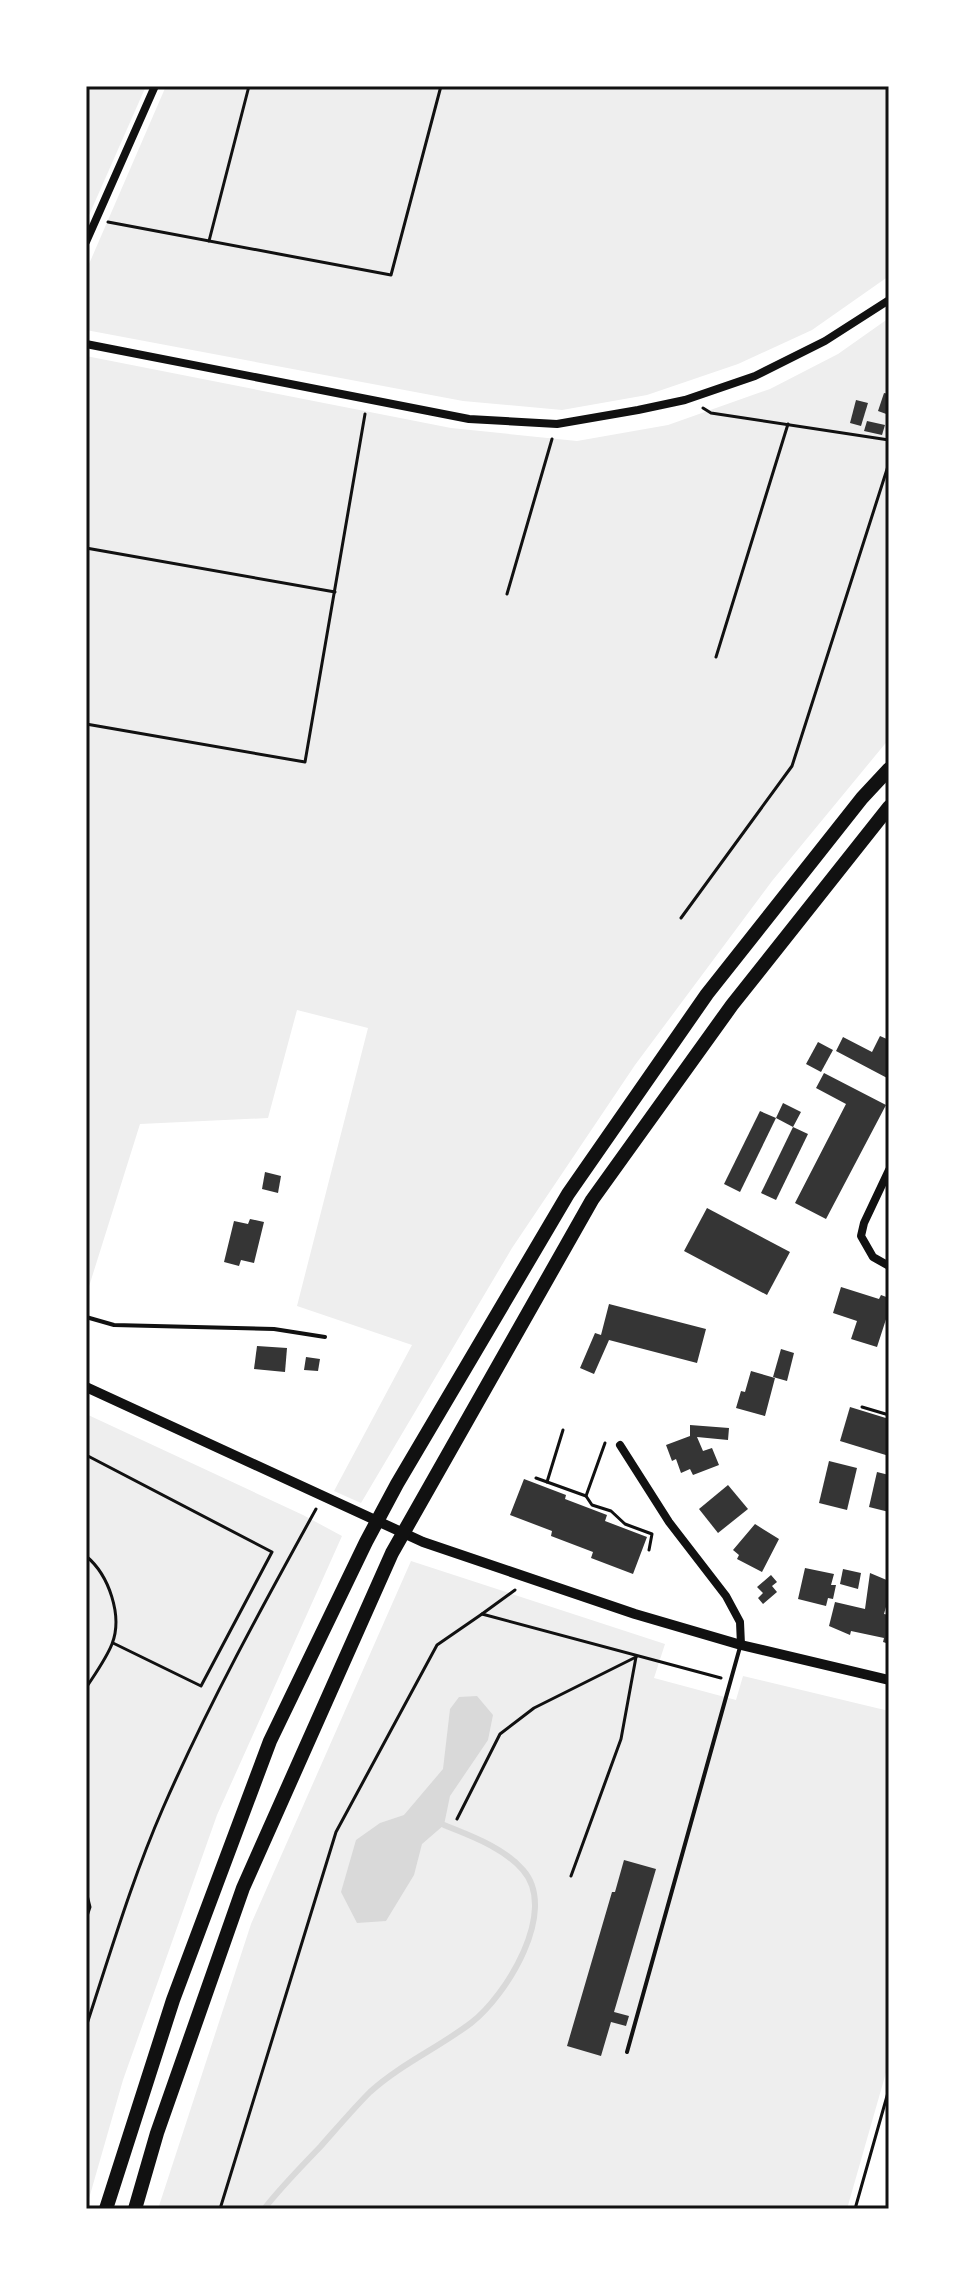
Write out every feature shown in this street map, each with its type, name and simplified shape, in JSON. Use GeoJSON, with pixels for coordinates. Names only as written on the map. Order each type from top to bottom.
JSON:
{"type":"FeatureCollection","features":[{"type":"Feature","properties":{"kind":"highway"},"geometry":{"type":"LineString","coordinates":[[106,2209],[173,2000],[270,1741],[397,1484],[568,1194],[707,994],[862,798],[889,769]]}},
{"type":"Feature","properties":{"kind":"highway"},"geometry":{"type":"LineString","coordinates":[[135,2209],[157,2133],[243,1888],[392,1553],[592,1200],[732,1005],[889,807]]}},
{"type":"Feature","properties":{"kind":"street"},"geometry":{"type":"LineString","coordinates":[[86,242],[155,86]]}},
{"type":"Feature","properties":{"kind":"street"},"geometry":{"type":"LineString","coordinates":[[86,344],[469,419],[557,424],[685,400],[755,376],[825,341],[889,300]]}},
{"type":"Feature","properties":{"kind":"street"},"geometry":{"type":"LineString","coordinates":[[889,1170],[861,1236],[873,1257],[889,1266]]}},
{"type":"Feature","properties":{"kind":"street"},"geometry":{"type":"LineString","coordinates":[[86,1387],[423,1542],[635,1614],[741,1645],[889,1680]]}},
{"type":"Feature","properties":{"kind":"street"},"geometry":{"type":"LineString","coordinates":[[620,1445],[669,1522],[726,1596],[740,1622],[741,1645]]}},
{"type":"Feature","properties":{"kind":"lane"},"geometry":{"type":"LineString","coordinates":[[86,1317],[114,1325],[274,1329],[325,1337]]}},
{"type":"Feature","properties":{"kind":"lane"},"geometry":{"type":"LineString","coordinates":[[627,2052],[741,1645]]}},
{"type":"Feature","properties":{"kind":"path"},"geometry":{"type":"LineString","coordinates":[[209,241],[249,86]]}},
{"type":"Feature","properties":{"kind":"path"},"geometry":{"type":"LineString","coordinates":[[97,217],[111,224],[391,275],[441,86]]}},
{"type":"Feature","properties":{"kind":"path"},"geometry":{"type":"LineString","coordinates":[[86,724],[305,762],[368,399]]}},
{"type":"Feature","properties":{"kind":"path"},"geometry":{"type":"LineString","coordinates":[[685,400],[711,413],[889,440]]}},
{"type":"Feature","properties":{"kind":"path"},"geometry":{"type":"LineString","coordinates":[[507,594],[557,424]]}},
{"type":"Feature","properties":{"kind":"path"},"geometry":{"type":"LineString","coordinates":[[716,657],[788,424]]}},
{"type":"Feature","properties":{"kind":"path"},"geometry":{"type":"LineString","coordinates":[[681,918],[792,766],[889,463]]}},
{"type":"Feature","properties":{"kind":"path"},"geometry":{"type":"LineString","coordinates":[[86,548],[335,592]]}},
{"type":"Feature","properties":{"kind":"path"},"geometry":{"type":"LineString","coordinates":[[862,1407],[889,1415]]}},
{"type":"Feature","properties":{"kind":"path"},"geometry":{"type":"LineString","coordinates":[[547,1482],[563,1430]]}},
{"type":"Feature","properties":{"kind":"path"},"geometry":{"type":"LineString","coordinates":[[586,1496],[606,1441]]}},
{"type":"Feature","properties":{"kind":"path"},"geometry":{"type":"LineString","coordinates":[[86,1455],[272,1552],[201,1686],[113,1643]]}},
{"type":"Feature","properties":{"kind":"path"},"geometry":{"type":"LineString","coordinates":[[536,1478],[586,1496],[592,1505],[611,1511],[625,1524],[652,1534],[649,1550]]}},
{"type":"Feature","properties":{"kind":"path"},"geometry":{"type":"LineString","coordinates":[[86,2027],[118,1928],[162,1810],[216,1692],[322,1497]]}},
{"type":"Feature","properties":{"kind":"path"},"geometry":{"type":"LineString","coordinates":[[86,1556],[104,1578],[117,1621],[113,1643],[86,1688]]}},
{"type":"Feature","properties":{"kind":"path"},"geometry":{"type":"LineString","coordinates":[[220,2209],[336,1832],[437,1645],[518,1588],[526,1577]]}},
{"type":"Feature","properties":{"kind":"path"},"geometry":{"type":"LineString","coordinates":[[482,1614],[732,1681]]}},
{"type":"Feature","properties":{"kind":"path"},"geometry":{"type":"LineString","coordinates":[[457,1819],[500,1734],[534,1708],[636,1657]]}},
{"type":"Feature","properties":{"kind":"path"},"geometry":{"type":"LineString","coordinates":[[571,1876],[621,1739],[636,1657]]}},
{"type":"Feature","properties":{"kind":"path"},"geometry":{"type":"LineString","coordinates":[[86,1891],[90,1907],[86,1919]]}},
{"type":"Feature","properties":{"kind":"path"},"geometry":{"type":"LineString","coordinates":[[855,2209],[889,2089]]}},
{"type":"Feature","properties":{"kind":"shaded area"},"geometry":{"type":"Polygon","coordinates":[[[86,86],[146,86],[86,222],[86,86]]]}},
{"type":"Feature","properties":{"kind":"shaded area"},"geometry":{"type":"Polygon","coordinates":[[[166,86],[889,86],[889,276],[812,330],[738,364],[647,395],[562,410],[463,401],[86,330],[86,271],[166,86]]]}},
{"type":"Feature","properties":{"kind":"shaded area"},"geometry":{"type":"Polygon","coordinates":[[[889,318],[889,739],[772,881],[635,1065],[512,1248],[361,1503],[334,1491],[412,1345],[297,1306],[368,1028],[297,1010],[268,1118],[140,1124],[86,1296],[86,356],[451,428],[577,441],[668,425],[770,389],[838,354],[889,318]]]}},
{"type":"Feature","properties":{"kind":"shaded area"},"geometry":{"type":"Polygon","coordinates":[[[86,1414],[342,1536],[217,1815],[123,2080],[86,2209],[86,1414]]]}},
{"type":"Feature","properties":{"kind":"shaded area"},"geometry":{"type":"Polygon","coordinates":[[[411,1561],[665,1644],[654,1678],[736,1700],[743,1676],[889,1711],[889,2062],[847,2209],[158,2209],[251,1924],[411,1561]]]}},
{"type":"Feature","properties":{"kind":"shaded area"},"geometry":{"type":"Polygon","coordinates":[[[477,1696],[493,1715],[488,1740],[450,1796],[444,1825],[422,1844],[414,1875],[386,1921],[357,1923],[341,1892],[356,1840],[380,1823],[404,1815],[443,1769],[450,1709],[459,1697],[477,1696]]]}},
{"type":"Feature","properties":{"kind":"building"},"geometry":{"type":"Polygon","coordinates":[[[884,393],[889,394],[889,415],[878,411],[884,393]]]}},
{"type":"Feature","properties":{"kind":"building"},"geometry":{"type":"Polygon","coordinates":[[[856,400],[868,403],[861,426],[850,423],[856,400]]]}},
{"type":"Feature","properties":{"kind":"building"},"geometry":{"type":"Polygon","coordinates":[[[867,421],[885,425],[882,435],[864,431],[867,421]]]}},
{"type":"Feature","properties":{"kind":"building"},"geometry":{"type":"Polygon","coordinates":[[[880,1036],[889,1040],[889,1079],[836,1051],[843,1037],[872,1052],[880,1036]]]}},
{"type":"Feature","properties":{"kind":"building"},"geometry":{"type":"Polygon","coordinates":[[[818,1042],[833,1050],[821,1072],[806,1064],[818,1042]]]}},
{"type":"Feature","properties":{"kind":"building"},"geometry":{"type":"Polygon","coordinates":[[[824,1073],[886,1105],[826,1219],[795,1203],[846,1104],[816,1088],[824,1073]]]}},
{"type":"Feature","properties":{"kind":"building"},"geometry":{"type":"Polygon","coordinates":[[[783,1103],[801,1112],[793,1127],[776,1118],[783,1103]]]}},
{"type":"Feature","properties":{"kind":"building"},"geometry":{"type":"Polygon","coordinates":[[[760,1111],[776,1118],[740,1192],[724,1184],[760,1111]]]}},
{"type":"Feature","properties":{"kind":"building"},"geometry":{"type":"Polygon","coordinates":[[[793,1127],[808,1134],[776,1200],[761,1193],[793,1127]]]}},
{"type":"Feature","properties":{"kind":"building"},"geometry":{"type":"Polygon","coordinates":[[[265,1172],[281,1176],[278,1193],[262,1189],[265,1172]]]}},
{"type":"Feature","properties":{"kind":"building"},"geometry":{"type":"Polygon","coordinates":[[[707,1208],[790,1252],[767,1295],[684,1251],[707,1208]]]}},
{"type":"Feature","properties":{"kind":"building"},"geometry":{"type":"Polygon","coordinates":[[[250,1219],[264,1222],[254,1263],[241,1260],[239,1266],[224,1262],[234,1221],[248,1224],[250,1219]]]}},
{"type":"Feature","properties":{"kind":"building"},"geometry":{"type":"Polygon","coordinates":[[[841,1287],[879,1299],[881,1295],[889,1298],[889,1310],[877,1347],[851,1339],[857,1321],[833,1313],[841,1287]]]}},
{"type":"Feature","properties":{"kind":"building"},"geometry":{"type":"Polygon","coordinates":[[[609,1304],[706,1329],[697,1363],[609,1340],[594,1374],[580,1368],[595,1333],[601,1335],[609,1304]]]}},
{"type":"Feature","properties":{"kind":"building"},"geometry":{"type":"Polygon","coordinates":[[[257,1346],[287,1348],[285,1372],[254,1369],[257,1346]]]}},
{"type":"Feature","properties":{"kind":"building"},"geometry":{"type":"Polygon","coordinates":[[[781,1349],[794,1353],[787,1381],[773,1377],[781,1349]]]}},
{"type":"Feature","properties":{"kind":"building"},"geometry":{"type":"Polygon","coordinates":[[[306,1357],[320,1359],[318,1371],[304,1370],[306,1357]]]}},
{"type":"Feature","properties":{"kind":"building"},"geometry":{"type":"Polygon","coordinates":[[[751,1371],[775,1378],[765,1416],[736,1408],[751,1371]]]}},
{"type":"Feature","properties":{"kind":"building"},"geometry":{"type":"Polygon","coordinates":[[[850,1407],[889,1419],[889,1456],[840,1441],[850,1407]]]}},
{"type":"Feature","properties":{"kind":"building"},"geometry":{"type":"Polygon","coordinates":[[[690,1425],[729,1428],[728,1440],[697,1437],[703,1451],[712,1448],[719,1465],[693,1475],[690,1469],[681,1473],[666,1445],[690,1436],[690,1425]]]}},
{"type":"Feature","properties":{"kind":"building"},"geometry":{"type":"Polygon","coordinates":[[[829,1461],[857,1468],[847,1510],[819,1503],[829,1461]]]}},
{"type":"Feature","properties":{"kind":"building"},"geometry":{"type":"Polygon","coordinates":[[[877,1472],[889,1475],[889,1512],[869,1507],[877,1472]]]}},
{"type":"Feature","properties":{"kind":"building"},"geometry":{"type":"Polygon","coordinates":[[[524,1479],[607,1515],[605,1521],[647,1537],[633,1574],[591,1558],[593,1552],[551,1536],[552,1531],[510,1515],[524,1479]]]}},
{"type":"Feature","properties":{"kind":"building"},"geometry":{"type":"Polygon","coordinates":[[[728,1485],[748,1509],[718,1533],[699,1509],[728,1485]]]}},
{"type":"Feature","properties":{"kind":"building"},"geometry":{"type":"Polygon","coordinates":[[[755,1524],[779,1539],[762,1572],[737,1559],[739,1555],[733,1550],[755,1524]]]}},
{"type":"Feature","properties":{"kind":"building"},"geometry":{"type":"Polygon","coordinates":[[[805,1568],[834,1574],[831,1585],[836,1585],[833,1599],[828,1598],[826,1606],[798,1599],[805,1568]]]}},
{"type":"Feature","properties":{"kind":"building"},"geometry":{"type":"Polygon","coordinates":[[[843,1569],[861,1573],[858,1589],[840,1584],[843,1569]]]}},
{"type":"Feature","properties":{"kind":"building"},"geometry":{"type":"Polygon","coordinates":[[[870,1573],[889,1581],[889,1607],[886,1607],[884,1614],[889,1615],[889,1644],[883,1642],[884,1638],[851,1631],[850,1635],[829,1626],[835,1602],[865,1609],[870,1573]]]}},
{"type":"Feature","properties":{"kind":"building"},"geometry":{"type":"Polygon","coordinates":[[[771,1575],[777,1582],[772,1586],[777,1592],[763,1604],[758,1598],[763,1593],[757,1587],[771,1575]]]}},
{"type":"Feature","properties":{"kind":"building"},"geometry":{"type":"Polygon","coordinates":[[[624,1860],[656,1869],[614,2012],[629,2016],[626,2026],[611,2022],[601,2056],[567,2046],[624,1860]]]}},
{"type":"Feature","properties":{"kind":"waterway"},"geometry":{"type":"LineString","coordinates":[[264,2209],[370,2092],[471,2023],[485,2010],[524,1952],[535,1907],[533,1887],[523,1870],[496,1849],[444,1825]]}}]}
